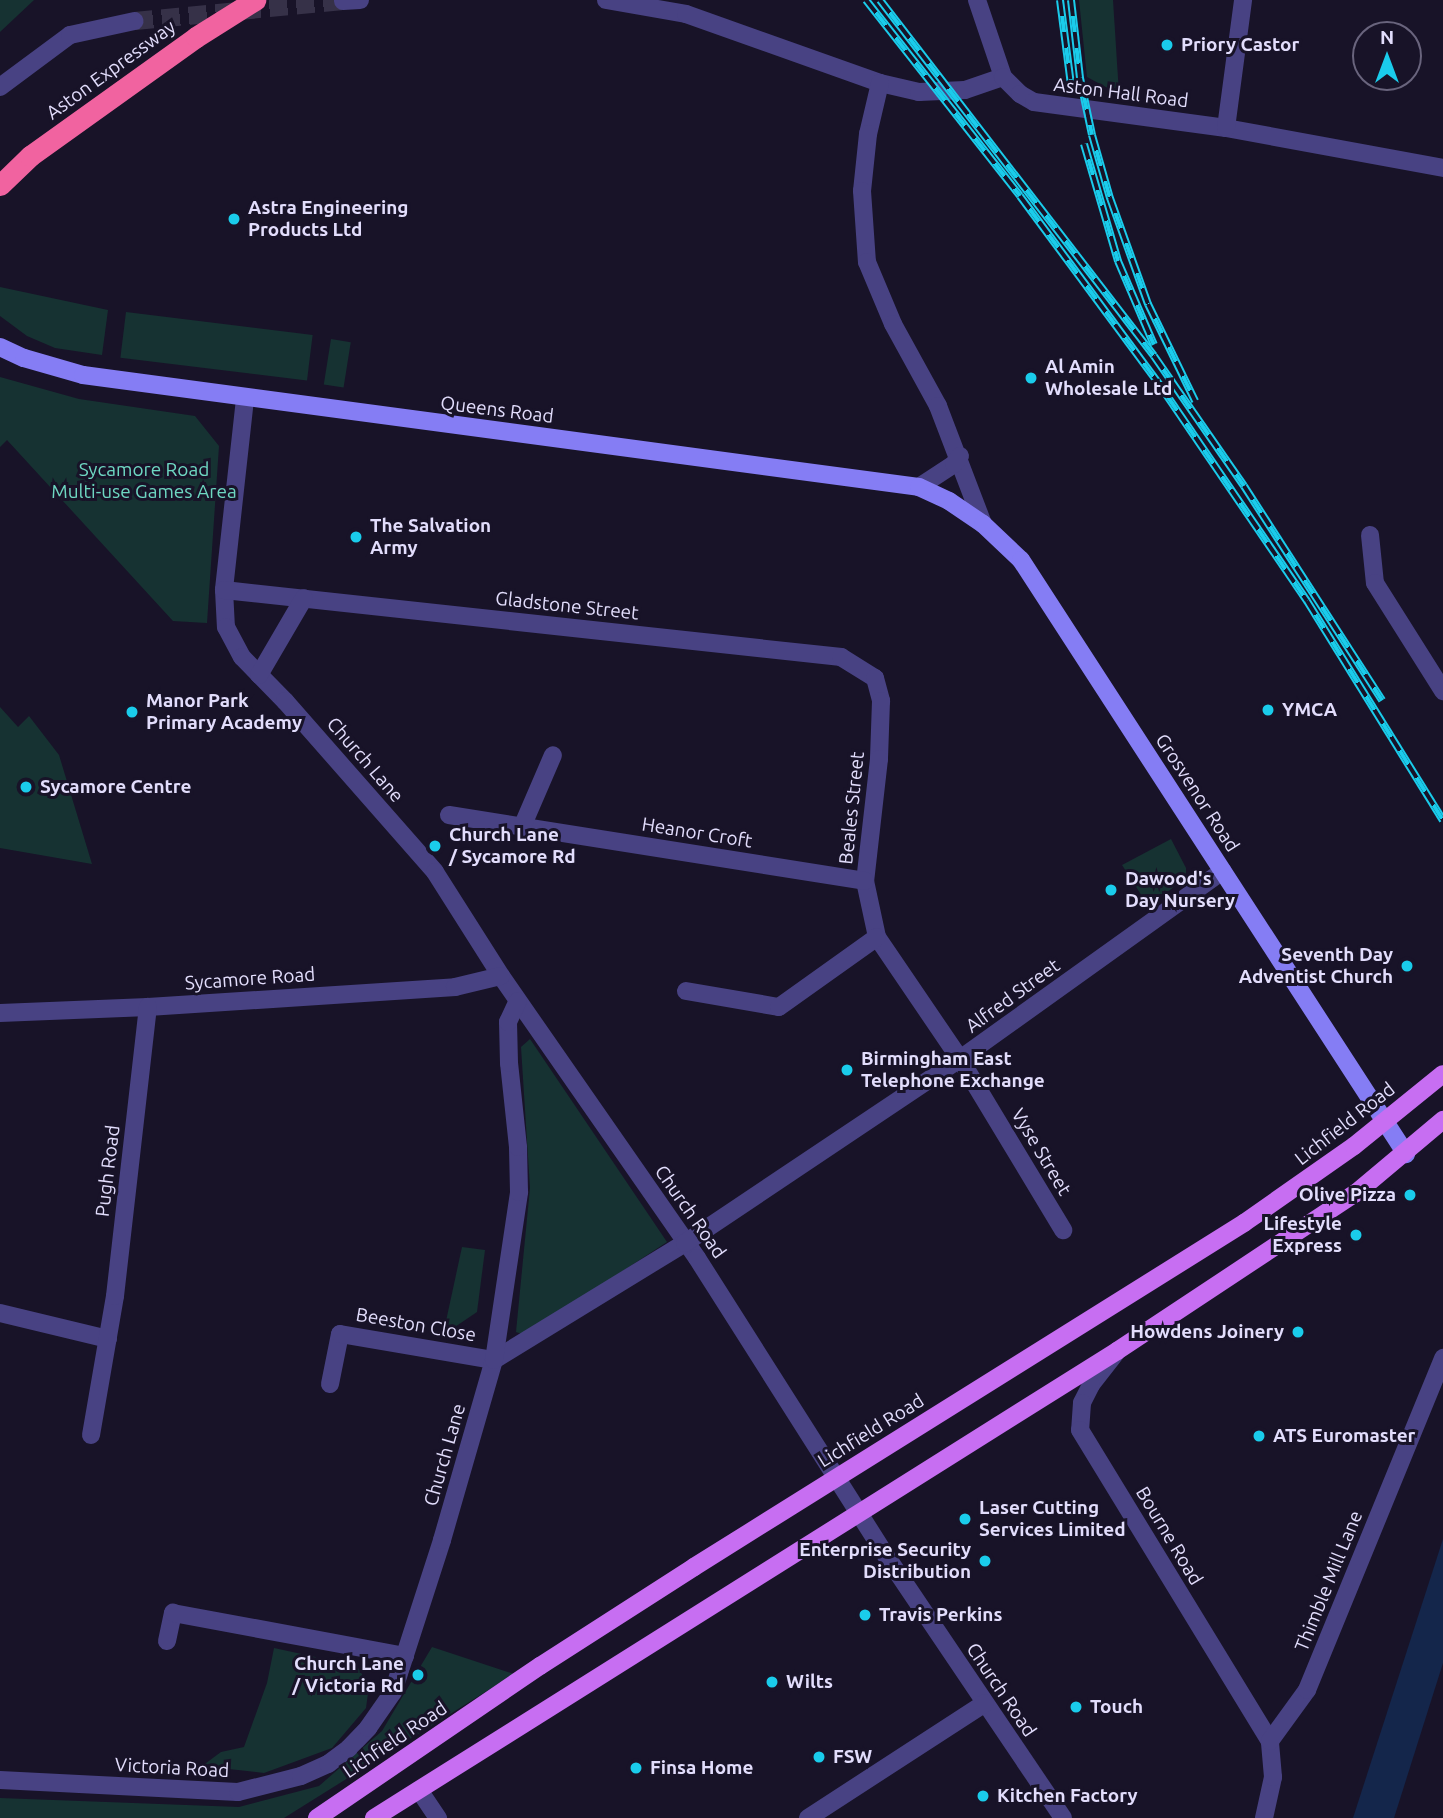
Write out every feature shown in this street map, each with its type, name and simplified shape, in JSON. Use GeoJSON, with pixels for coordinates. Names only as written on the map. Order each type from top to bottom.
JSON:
{"type":"FeatureCollection","features":[{"type":"Feature","properties":{"kind":"highway","name":"Aston Expressway"},"geometry":{"type":"LineString","coordinates":[[0,185],[30,156],[196,37],[255,0]]}},
{"type":"Feature","properties":{"kind":"main road","name":"Queens Road"},"geometry":{"type":"LineString","coordinates":[[0,347],[83,375],[919,487],[949,501],[983,524]]}},
{"type":"Feature","properties":{"kind":"main road","name":"Grosvenor Road"},"geometry":{"type":"LineString","coordinates":[[983,524],[1021,560],[1406,1153]]}},
{"type":"Feature","properties":{"kind":"main road","name":"Lichfield Road"},"geometry":{"type":"LineString","coordinates":[[317,1818],[551,1659],[1244,1223],[1313,1177],[1443,1074]]}},
{"type":"Feature","properties":{"kind":"main road"},"geometry":{"type":"LineString","coordinates":[[374,1818],[1117,1351],[1356,1193],[1443,1120]]}},
{"type":"Feature","properties":{"kind":"street"},"geometry":{"type":"LineString","coordinates":[[343,1],[360,0]]}},
{"type":"Feature","properties":{"kind":"street"},"geometry":{"type":"LineString","coordinates":[[606,0],[686,14],[880,83],[919,92],[950,92],[974,88],[1003,77],[977,0]]}},
{"type":"Feature","properties":{"kind":"street"},"geometry":{"type":"LineString","coordinates":[[1226,128],[1243,0]]}},
{"type":"Feature","properties":{"kind":"street"},"geometry":{"type":"LineString","coordinates":[[0,87],[70,35],[135,21]]}},
{"type":"Feature","properties":{"kind":"street","name":"Aston Hall Road"},"geometry":{"type":"LineString","coordinates":[[1003,77],[1020,94],[1044,104],[1226,128],[1443,168]]}},
{"type":"Feature","properties":{"kind":"street","name":"Grosvenor Road"},"geometry":{"type":"LineString","coordinates":[[880,83],[868,134],[863,181],[862,214],[867,262],[892,324],[938,406],[960,456],[983,524]]}},
{"type":"Feature","properties":{"kind":"street","name":"Church Lane"},"geometry":{"type":"LineString","coordinates":[[245,398],[224,590],[226,627],[242,657],[435,872],[502,976]]}},
{"type":"Feature","properties":{"kind":"street"},"geometry":{"type":"LineString","coordinates":[[919,487],[954,464],[960,456]]}},
{"type":"Feature","properties":{"kind":"street"},"geometry":{"type":"LineString","coordinates":[[1370,535],[1375,583],[1443,691]]}},
{"type":"Feature","properties":{"kind":"street","name":"Gladstone Street"},"geometry":{"type":"LineString","coordinates":[[224,590],[841,657],[875,678],[881,701]]}},
{"type":"Feature","properties":{"kind":"street"},"geometry":{"type":"LineString","coordinates":[[259,675],[304,598]]}},
{"type":"Feature","properties":{"kind":"street","name":"Beales Street"},"geometry":{"type":"LineString","coordinates":[[881,701],[879,758],[865,881],[877,937],[960,1059]]}},
{"type":"Feature","properties":{"kind":"street"},"geometry":{"type":"LineString","coordinates":[[522,827],[553,755]]}},
{"type":"Feature","properties":{"kind":"street","name":"Heanor Croft"},"geometry":{"type":"LineString","coordinates":[[449,815],[865,881]]}},
{"type":"Feature","properties":{"kind":"street","name":"Alfred Street"},"geometry":{"type":"LineString","coordinates":[[494,1360],[685,1243],[960,1059],[1223,871]]}},
{"type":"Feature","properties":{"kind":"street"},"geometry":{"type":"LineString","coordinates":[[686,991],[779,1007],[877,937]]}},
{"type":"Feature","properties":{"kind":"street","name":"Church Road"},"geometry":{"type":"LineString","coordinates":[[502,976],[685,1243],[860,1514],[1063,1818]]}},
{"type":"Feature","properties":{"kind":"street","name":"Sycamore Road"},"geometry":{"type":"LineString","coordinates":[[0,1013],[148,1007],[455,987],[502,976]]}},
{"type":"Feature","properties":{"kind":"street","name":"Church Lane"},"geometry":{"type":"LineString","coordinates":[[405,1657],[494,1360],[519,1192],[508,1022],[518,1001]]}},
{"type":"Feature","properties":{"kind":"street","name":"Pugh Road"},"geometry":{"type":"LineString","coordinates":[[91,1435],[108,1339],[148,1007]]}},
{"type":"Feature","properties":{"kind":"street","name":"Vyse Street"},"geometry":{"type":"LineString","coordinates":[[960,1059],[1063,1230]]}},
{"type":"Feature","properties":{"kind":"street"},"geometry":{"type":"LineString","coordinates":[[0,1313],[108,1339]]}},
{"type":"Feature","properties":{"kind":"street","name":"Beeston Close"},"geometry":{"type":"LineString","coordinates":[[330,1384],[341,1334],[494,1360]]}},
{"type":"Feature","properties":{"kind":"street","name":"Bourne Road"},"geometry":{"type":"LineString","coordinates":[[1117,1351],[1091,1385],[1082,1403],[1080,1430],[1270,1741]]}},
{"type":"Feature","properties":{"kind":"street","name":"Thimble Mill Lane"},"geometry":{"type":"LineString","coordinates":[[1270,1741],[1307,1690],[1443,1358]]}},
{"type":"Feature","properties":{"kind":"street"},"geometry":{"type":"LineString","coordinates":[[167,1641],[173,1613],[405,1657]]}},
{"type":"Feature","properties":{"kind":"street","name":"Victoria Road"},"geometry":{"type":"LineString","coordinates":[[0,1780],[238,1792],[301,1776],[328,1764],[368,1728],[393,1692],[405,1657]]}},
{"type":"Feature","properties":{"kind":"street"},"geometry":{"type":"LineString","coordinates":[[808,1818],[985,1703]]}},
{"type":"Feature","properties":{"kind":"street"},"geometry":{"type":"LineString","coordinates":[[1264,1818],[1273,1777],[1270,1741]]}},
{"type":"Feature","properties":{"kind":"street"},"geometry":{"type":"LineString","coordinates":[[419,1790],[438,1818]]}},
{"type":"Feature","properties":{"kind":"green space"},"geometry":{"type":"Polygon","coordinates":[[[0,0],[34,0],[0,32],[0,0]]]}},
{"type":"Feature","properties":{"kind":"green space"},"geometry":{"type":"Polygon","coordinates":[[[1079,0],[1113,0],[1119,94],[1087,77],[1079,0]]]}},
{"type":"Feature","properties":{"kind":"green space"},"geometry":{"type":"Polygon","coordinates":[[[0,287],[108,310],[102,355],[55,348],[27,336],[0,316],[0,287]]]}},
{"type":"Feature","properties":{"kind":"green space"},"geometry":{"type":"Polygon","coordinates":[[[126,312],[313,335],[307,381],[120,358],[126,312]]]}},
{"type":"Feature","properties":{"kind":"green space"},"geometry":{"type":"Polygon","coordinates":[[[331,339],[351,342],[344,388],[324,384],[331,339]]]}},
{"type":"Feature","properties":{"kind":"green space","name":"Sycamore Road Multi-use Games Area"},"geometry":{"type":"Polygon","coordinates":[[[0,377],[79,399],[195,416],[219,446],[207,623],[173,621],[7,440],[0,447],[0,377]]]}},
{"type":"Feature","properties":{"kind":"green space"},"geometry":{"type":"Polygon","coordinates":[[[0,707],[18,727],[29,716],[59,755],[92,864],[0,848],[0,707]]]}},
{"type":"Feature","properties":{"kind":"green space"},"geometry":{"type":"Polygon","coordinates":[[[1171,839],[1186,868],[1186,877],[1149,907],[1122,865],[1171,839]]]}},
{"type":"Feature","properties":{"kind":"green space"},"geometry":{"type":"Polygon","coordinates":[[[530,1039],[667,1242],[525,1335],[516,1332],[530,1188],[521,1047],[530,1039]]]}},
{"type":"Feature","properties":{"kind":"green space"},"geometry":{"type":"Polygon","coordinates":[[[462,1247],[485,1250],[477,1312],[443,1335],[462,1247]]]}},
{"type":"Feature","properties":{"kind":"green space"},"geometry":{"type":"Polygon","coordinates":[[[432,1647],[514,1674],[284,1818],[0,1818],[0,1798],[239,1807],[319,1786],[382,1731],[432,1647]]]}},
{"type":"Feature","properties":{"kind":"green space"},"geometry":{"type":"Polygon","coordinates":[[[274,1648],[357,1666],[369,1686],[366,1708],[332,1748],[264,1773],[202,1766],[221,1752],[244,1747],[267,1683],[274,1648]]]}},
{"type":"Feature","properties":{"kind":"water"},"geometry":{"type":"Polygon","coordinates":[[[1443,1539],[1443,1663],[1394,1818],[1353,1818],[1443,1539]]]}},
{"type":"Feature","properties":{"kind":"tunnel"},"geometry":{"type":"LineString","coordinates":[[135,21],[343,1]]}},
{"type":"Feature","properties":{"kind":"railway"},"geometry":{"type":"LineString","coordinates":[[866,0],[1020,196],[1159,384],[1307,601],[1443,820]]}},
{"type":"Feature","properties":{"kind":"railway"},"geometry":{"type":"LineString","coordinates":[[880,0],[1154,356],[1244,486],[1382,700]]}},
{"type":"Feature","properties":{"kind":"railway"},"geometry":{"type":"LineString","coordinates":[[1060,0],[1072,93]]}},
{"type":"Feature","properties":{"kind":"railway"},"geometry":{"type":"LineString","coordinates":[[1071,0],[1080,78],[1092,135],[1110,198],[1148,304],[1195,401]]}},
{"type":"Feature","properties":{"kind":"railway"},"geometry":{"type":"LineString","coordinates":[[1084,144],[1118,261],[1154,345]]}},
{"type":"Feature","properties":{"kind":"place","name":"Priory Castor"},"geometry":{"type":"Point","coordinates":[1167,45]}},
{"type":"Feature","properties":{"kind":"place","name":"Astra Engineering Products Ltd"},"geometry":{"type":"Point","coordinates":[234,219]}},
{"type":"Feature","properties":{"kind":"place","name":"Al Amin Wholesale Ltd"},"geometry":{"type":"Point","coordinates":[1031,378]}},
{"type":"Feature","properties":{"kind":"place","name":"The Salvation Army"},"geometry":{"type":"Point","coordinates":[356,537]}},
{"type":"Feature","properties":{"kind":"place","name":"YMCA"},"geometry":{"type":"Point","coordinates":[1268,710]}},
{"type":"Feature","properties":{"kind":"place","name":"Manor Park Primary Academy"},"geometry":{"type":"Point","coordinates":[132,712]}},
{"type":"Feature","properties":{"kind":"place","name":"Sycamore Centre"},"geometry":{"type":"Point","coordinates":[26,787]}},
{"type":"Feature","properties":{"kind":"place","name":"Church Lane / Sycamore Rd"},"geometry":{"type":"Point","coordinates":[435,846]}},
{"type":"Feature","properties":{"kind":"place","name":"Dawood's Day Nursery"},"geometry":{"type":"Point","coordinates":[1111,890]}},
{"type":"Feature","properties":{"kind":"place","name":"Seventh Day Adventist Church"},"geometry":{"type":"Point","coordinates":[1407,966]}},
{"type":"Feature","properties":{"kind":"place","name":"Birmingham East Telephone Exchange"},"geometry":{"type":"Point","coordinates":[847,1070]}},
{"type":"Feature","properties":{"kind":"place","name":"Olive Pizza"},"geometry":{"type":"Point","coordinates":[1410,1195]}},
{"type":"Feature","properties":{"kind":"place","name":"Lifestyle Express"},"geometry":{"type":"Point","coordinates":[1356,1235]}},
{"type":"Feature","properties":{"kind":"place","name":"Howdens Joinery"},"geometry":{"type":"Point","coordinates":[1298,1332]}},
{"type":"Feature","properties":{"kind":"place","name":"ATS Euromaster"},"geometry":{"type":"Point","coordinates":[1259,1436]}},
{"type":"Feature","properties":{"kind":"place","name":"Laser Cutting Services Limited"},"geometry":{"type":"Point","coordinates":[965,1519]}},
{"type":"Feature","properties":{"kind":"place","name":"Enterprise Security Distribution"},"geometry":{"type":"Point","coordinates":[985,1561]}},
{"type":"Feature","properties":{"kind":"place","name":"Travis Perkins"},"geometry":{"type":"Point","coordinates":[865,1615]}},
{"type":"Feature","properties":{"kind":"place","name":"Church Lane / Victoria Rd"},"geometry":{"type":"Point","coordinates":[418,1675]}},
{"type":"Feature","properties":{"kind":"place","name":"Wilts"},"geometry":{"type":"Point","coordinates":[772,1682]}},
{"type":"Feature","properties":{"kind":"place","name":"Touch"},"geometry":{"type":"Point","coordinates":[1076,1707]}},
{"type":"Feature","properties":{"kind":"place","name":"FSW"},"geometry":{"type":"Point","coordinates":[819,1757]}},
{"type":"Feature","properties":{"kind":"place","name":"Finsa Home"},"geometry":{"type":"Point","coordinates":[636,1768]}},
{"type":"Feature","properties":{"kind":"place","name":"Kitchen Factory"},"geometry":{"type":"Point","coordinates":[983,1796]}}]}
